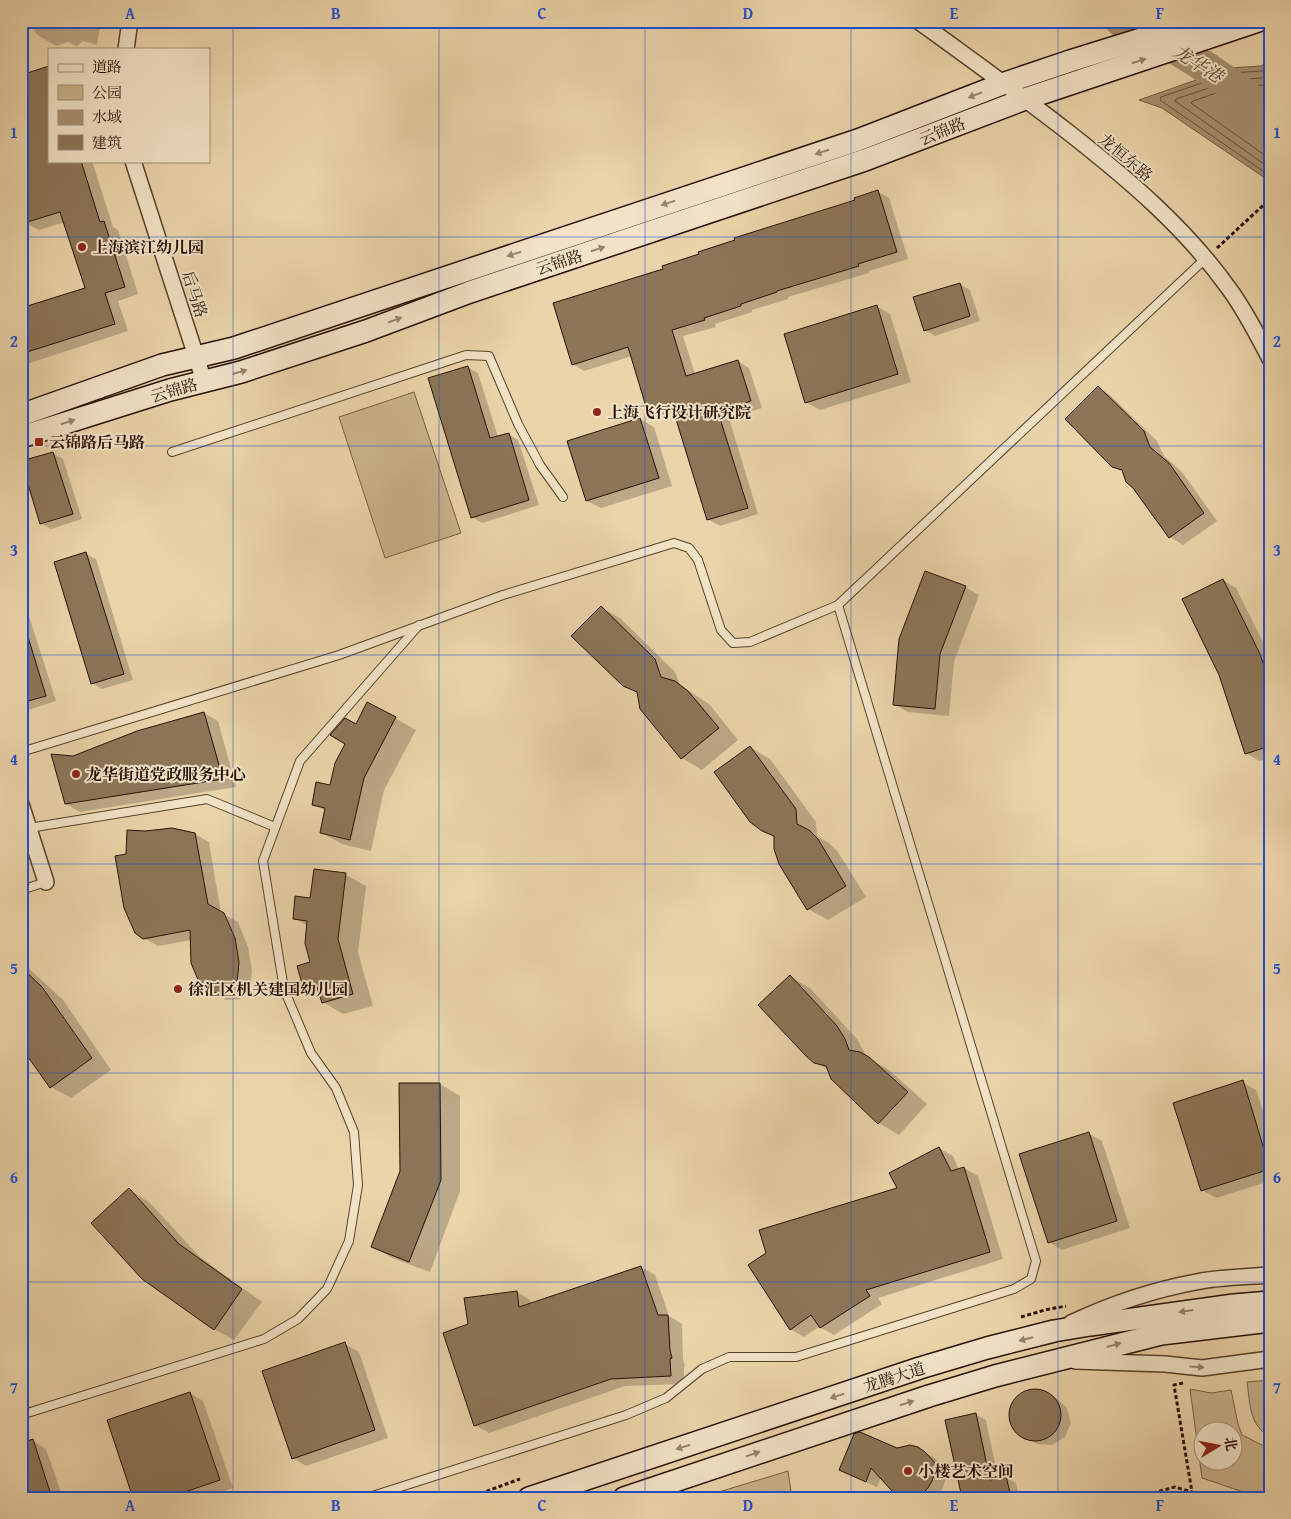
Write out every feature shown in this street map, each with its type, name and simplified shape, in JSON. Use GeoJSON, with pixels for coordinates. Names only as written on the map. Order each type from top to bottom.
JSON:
{"type":"FeatureCollection","features":[{"type":"Feature","properties":{"kind":"main road","name":"云锦路"},"geometry":{"type":"LineString","coordinates":[[21,415],[162,365],[234,348],[848,143],[1005,83],[1199,21]]}},
{"type":"Feature","properties":{"kind":"main road","name":"云锦路"},"geometry":{"type":"LineString","coordinates":[[21,437],[161,393],[242,372],[358,334],[470,292],[865,160],[1025,99],[1258,21]]}},
{"type":"Feature","properties":{"kind":"main road","name":"龙腾大道"},"geometry":{"type":"LineString","coordinates":[[624,1498],[929,1396],[995,1376],[1235,1314],[1270,1302]]}},
{"type":"Feature","properties":{"kind":"main road","name":"龙腾大道"},"geometry":{"type":"LineString","coordinates":[[529,1498],[920,1368],[1054,1331],[1090,1325],[1235,1314],[1270,1321]]}},
{"type":"Feature","properties":{"kind":"street"},"geometry":{"type":"LineString","coordinates":[[126,48],[130,21]]}},
{"type":"Feature","properties":{"kind":"street","name":"龙恒东路"},"geometry":{"type":"LineString","coordinates":[[918,21],[1005,83],[1134,185],[1172,221],[1206,258],[1231,291],[1253,326],[1270,359]]}},
{"type":"Feature","properties":{"kind":"street","name":"后马路"},"geometry":{"type":"LineString","coordinates":[[134,162],[204,382]]}},
{"type":"Feature","properties":{"kind":"street"},"geometry":{"type":"LineString","coordinates":[[21,804],[46,882]]}},
{"type":"Feature","properties":{"kind":"street"},"geometry":{"type":"LineString","coordinates":[[1054,1331],[1097,1311],[1158,1291],[1198,1282],[1270,1275]]}},
{"type":"Feature","properties":{"kind":"street"},"geometry":{"type":"LineString","coordinates":[[1061,1360],[1166,1364],[1202,1368],[1270,1359]]}},
{"type":"Feature","properties":{"kind":"lane"},"geometry":{"type":"LineString","coordinates":[[21,752],[339,655],[503,594],[674,543],[689,548],[698,560],[721,630],[733,643],[750,642],[838,604],[1206,258]]}},
{"type":"Feature","properties":{"kind":"lane"},"geometry":{"type":"LineString","coordinates":[[172,452],[466,355],[489,356],[518,424],[540,465],[563,497]]}},
{"type":"Feature","properties":{"kind":"lane"},"geometry":{"type":"LineString","coordinates":[[366,1498],[626,1416],[666,1398],[702,1369],[729,1357],[796,1357],[1014,1289],[1031,1279],[1036,1261],[838,604]]}},
{"type":"Feature","properties":{"kind":"lane"},"geometry":{"type":"LineString","coordinates":[[21,1415],[264,1339],[298,1320],[327,1289],[349,1240],[358,1185],[354,1132],[336,1088],[311,1053],[284,989],[263,861],[300,761],[420,624]]}},
{"type":"Feature","properties":{"kind":"lane"},"geometry":{"type":"LineString","coordinates":[[29,828],[207,799],[275,827]]}},
{"type":"Feature","properties":{"kind":"lane"},"geometry":{"type":"LineString","coordinates":[[21,890],[46,882]]}},
{"type":"Feature","properties":{"kind":"path"},"geometry":{"type":"LineString","coordinates":[[1206,258],[1269,200]]}},
{"type":"Feature","properties":{"kind":"path"},"geometry":{"type":"LineString","coordinates":[[1174,1385],[1192,1492]]}},
{"type":"Feature","properties":{"kind":"path"},"geometry":{"type":"LineString","coordinates":[[1134,1498],[1175,1487],[1213,1498]]}},
{"type":"Feature","properties":{"kind":"green space"},"geometry":{"type":"Polygon","coordinates":[[[414,392],[461,533],[385,558],[339,417],[414,392]]]}},
{"type":"Feature","properties":{"kind":"green space"},"geometry":{"type":"Polygon","coordinates":[[[1270,1380],[1270,1436],[1263,1432],[1254,1420],[1247,1382],[1270,1380]]]}},
{"type":"Feature","properties":{"kind":"green space"},"geometry":{"type":"Polygon","coordinates":[[[1190,1389],[1211,1393],[1231,1390],[1238,1422],[1194,1422],[1190,1389]]]}},
{"type":"Feature","properties":{"kind":"green space"},"geometry":{"type":"Polygon","coordinates":[[[1244,1436],[1270,1449],[1270,1498],[1261,1498],[1202,1478],[1201,1472],[1244,1472],[1244,1436]]]}},
{"type":"Feature","properties":{"kind":"green space"},"geometry":{"type":"Polygon","coordinates":[[[788,1471],[792,1498],[699,1498],[788,1471]]]}},
{"type":"Feature","properties":{"kind":"water"},"geometry":{"type":"Polygon","coordinates":[[[1270,60],[1270,174],[1265,178],[1162,108],[1139,100],[1230,68],[1261,66],[1270,60]]]}},
{"type":"Feature","properties":{"kind":"building"},"geometry":{"type":"Polygon","coordinates":[[[48,66],[48,162],[81,162],[100,222],[104,221],[125,287],[105,293],[115,324],[21,354],[21,308],[85,288],[60,212],[24,223],[21,214],[21,75],[48,66]]]}},
{"type":"Feature","properties":{"kind":"building"},"geometry":{"type":"Polygon","coordinates":[[[878,190],[897,252],[858,264],[859,266],[777,291],[741,304],[741,306],[704,318],[705,320],[672,330],[686,376],[738,360],[751,401],[718,412],[748,508],[707,520],[671,403],[647,410],[628,347],[572,365],[553,303],[663,269],[662,266],[735,240],[734,238],[855,200],[854,198],[878,190]]]}},
{"type":"Feature","properties":{"kind":"building"},"geometry":{"type":"Polygon","coordinates":[[[960,283],[970,316],[924,331],[913,297],[960,283]]]}},
{"type":"Feature","properties":{"kind":"building"},"geometry":{"type":"Polygon","coordinates":[[[877,305],[898,374],[805,403],[784,334],[877,305]]]}},
{"type":"Feature","properties":{"kind":"building"},"geometry":{"type":"Polygon","coordinates":[[[468,366],[490,438],[509,433],[529,500],[471,518],[428,378],[468,366]]]}},
{"type":"Feature","properties":{"kind":"building"},"geometry":{"type":"Polygon","coordinates":[[[1098,386],[1144,431],[1150,447],[1169,463],[1204,513],[1169,538],[1133,488],[1126,482],[1122,470],[1112,467],[1065,419],[1098,386]]]}},
{"type":"Feature","properties":{"kind":"building"},"geometry":{"type":"Polygon","coordinates":[[[640,418],[659,478],[586,501],[567,441],[640,418]]]}},
{"type":"Feature","properties":{"kind":"building"},"geometry":{"type":"Polygon","coordinates":[[[53,452],[73,514],[40,524],[21,461],[53,452]]]}},
{"type":"Feature","properties":{"kind":"building"},"geometry":{"type":"Polygon","coordinates":[[[86,552],[124,674],[91,684],[54,562],[86,552]]]}},
{"type":"Feature","properties":{"kind":"building"},"geometry":{"type":"Polygon","coordinates":[[[925,571],[966,586],[940,654],[935,709],[893,705],[899,639],[925,571]]]}},
{"type":"Feature","properties":{"kind":"building"},"geometry":{"type":"Polygon","coordinates":[[[1223,579],[1260,654],[1270,684],[1270,746],[1245,754],[1219,675],[1182,599],[1223,579]]]}},
{"type":"Feature","properties":{"kind":"building"},"geometry":{"type":"Polygon","coordinates":[[[601,606],[655,659],[661,677],[675,681],[688,691],[719,728],[681,759],[640,709],[637,692],[623,686],[571,636],[601,606]]]}},
{"type":"Feature","properties":{"kind":"building"},"geometry":{"type":"Polygon","coordinates":[[[21,627],[25,627],[46,696],[21,703],[21,627]]]}},
{"type":"Feature","properties":{"kind":"building"},"geometry":{"type":"Polygon","coordinates":[[[367,702],[396,717],[364,778],[350,840],[320,833],[325,808],[312,805],[316,782],[330,785],[335,763],[345,744],[330,735],[345,718],[356,724],[367,702]]]}},
{"type":"Feature","properties":{"kind":"building"},"geometry":{"type":"Polygon","coordinates":[[[204,712],[223,779],[65,804],[51,754],[73,756],[137,731],[204,712]]]}},
{"type":"Feature","properties":{"kind":"building"},"geometry":{"type":"Polygon","coordinates":[[[750,746],[796,809],[797,824],[809,830],[818,839],[846,886],[807,910],[779,864],[774,849],[774,836],[762,831],[750,822],[714,772],[750,746]]]}},
{"type":"Feature","properties":{"kind":"building"},"geometry":{"type":"Polygon","coordinates":[[[172,828],[195,833],[208,904],[224,913],[235,938],[239,962],[237,983],[226,992],[211,993],[199,982],[191,963],[190,930],[143,939],[135,933],[124,908],[115,856],[126,854],[127,830],[145,831],[172,828]]]}},
{"type":"Feature","properties":{"kind":"building"},"geometry":{"type":"Polygon","coordinates":[[[314,869],[346,873],[338,939],[353,994],[322,1003],[316,984],[303,987],[297,966],[310,962],[305,943],[307,921],[293,919],[295,896],[310,898],[314,869]]]}},
{"type":"Feature","properties":{"kind":"building"},"geometry":{"type":"Polygon","coordinates":[[[21,967],[42,987],[92,1058],[50,1088],[21,1047],[21,967]]]}},
{"type":"Feature","properties":{"kind":"building"},"geometry":{"type":"Polygon","coordinates":[[[790,975],[837,1026],[849,1050],[860,1052],[869,1057],[908,1092],[878,1124],[831,1079],[826,1066],[814,1063],[806,1056],[758,1005],[790,975]]]}},
{"type":"Feature","properties":{"kind":"building"},"geometry":{"type":"Polygon","coordinates":[[[1243,1080],[1270,1169],[1201,1191],[1173,1103],[1243,1080]]]}},
{"type":"Feature","properties":{"kind":"building"},"geometry":{"type":"Polygon","coordinates":[[[399,1083],[440,1083],[441,1180],[409,1262],[371,1247],[400,1171],[399,1083]]]}},
{"type":"Feature","properties":{"kind":"building"},"geometry":{"type":"Polygon","coordinates":[[[1089,1132],[1117,1221],[1048,1243],[1019,1154],[1089,1132]]]}},
{"type":"Feature","properties":{"kind":"building"},"geometry":{"type":"Polygon","coordinates":[[[939,1147],[951,1171],[964,1167],[990,1252],[866,1290],[870,1296],[820,1328],[811,1315],[790,1330],[748,1265],[766,1253],[759,1230],[897,1188],[889,1173],[939,1147]]]}},
{"type":"Feature","properties":{"kind":"building"},"geometry":{"type":"Polygon","coordinates":[[[129,1188],[179,1244],[242,1289],[214,1330],[142,1279],[91,1223],[129,1188]]]}},
{"type":"Feature","properties":{"kind":"building"},"geometry":{"type":"Polygon","coordinates":[[[641,1266],[658,1315],[668,1315],[672,1358],[670,1359],[671,1376],[611,1379],[474,1426],[443,1333],[468,1324],[464,1298],[517,1291],[519,1307],[641,1266]]]}},
{"type":"Feature","properties":{"kind":"building"},"geometry":{"type":"Polygon","coordinates":[[[345,1342],[375,1430],[292,1459],[262,1371],[345,1342]]]}},
{"type":"Feature","properties":{"kind":"building"},"geometry":{"type":"Polygon","coordinates":[[[1035,1389],[1045,1391],[1053,1397],[1059,1405],[1061,1415],[1059,1425],[1053,1433],[1045,1439],[1035,1441],[1025,1439],[1017,1433],[1011,1425],[1009,1415],[1011,1405],[1017,1397],[1025,1391],[1035,1389]]]}},
{"type":"Feature","properties":{"kind":"building"},"geometry":{"type":"Polygon","coordinates":[[[190,1392],[220,1480],[167,1498],[133,1498],[107,1420],[190,1392]]]}},
{"type":"Feature","properties":{"kind":"building"},"geometry":{"type":"Polygon","coordinates":[[[976,1413],[990,1480],[1006,1476],[1010,1493],[988,1498],[962,1498],[945,1420],[976,1413]]]}},
{"type":"Feature","properties":{"kind":"building"},"geometry":{"type":"Polygon","coordinates":[[[860,1432],[897,1448],[910,1445],[918,1447],[925,1452],[937,1465],[928,1488],[922,1494],[915,1497],[906,1497],[892,1491],[871,1468],[866,1482],[839,1470],[854,1434],[860,1432]]]}},
{"type":"Feature","properties":{"kind":"building"},"geometry":{"type":"Polygon","coordinates":[[[33,1439],[52,1498],[21,1498],[21,1443],[33,1439]]]}},
{"type":"Feature","properties":{"kind":"waterway","name":"龙华港"},"geometry":{"type":"LineString","coordinates":[[1121,21],[1180,51],[1235,88],[1270,115]]}},
{"type":"Feature","properties":{"kind":"place","name":"上海滨江幼儿园"},"geometry":{"type":"Point","coordinates":[82,247]}},
{"type":"Feature","properties":{"kind":"place","name":"上海飞行设计研究院"},"geometry":{"type":"Point","coordinates":[597,412]}},
{"type":"Feature","properties":{"kind":"place","name":"云锦路后马路"},"geometry":{"type":"Point","coordinates":[39,442]}},
{"type":"Feature","properties":{"kind":"place","name":"龙华街道党政服务中心"},"geometry":{"type":"Point","coordinates":[76,774]}},
{"type":"Feature","properties":{"kind":"place","name":"徐汇区机关建国幼儿园"},"geometry":{"type":"Point","coordinates":[178,989]}},
{"type":"Feature","properties":{"kind":"place","name":"小楼艺术空间"},"geometry":{"type":"Point","coordinates":[908,1471]}}]}
